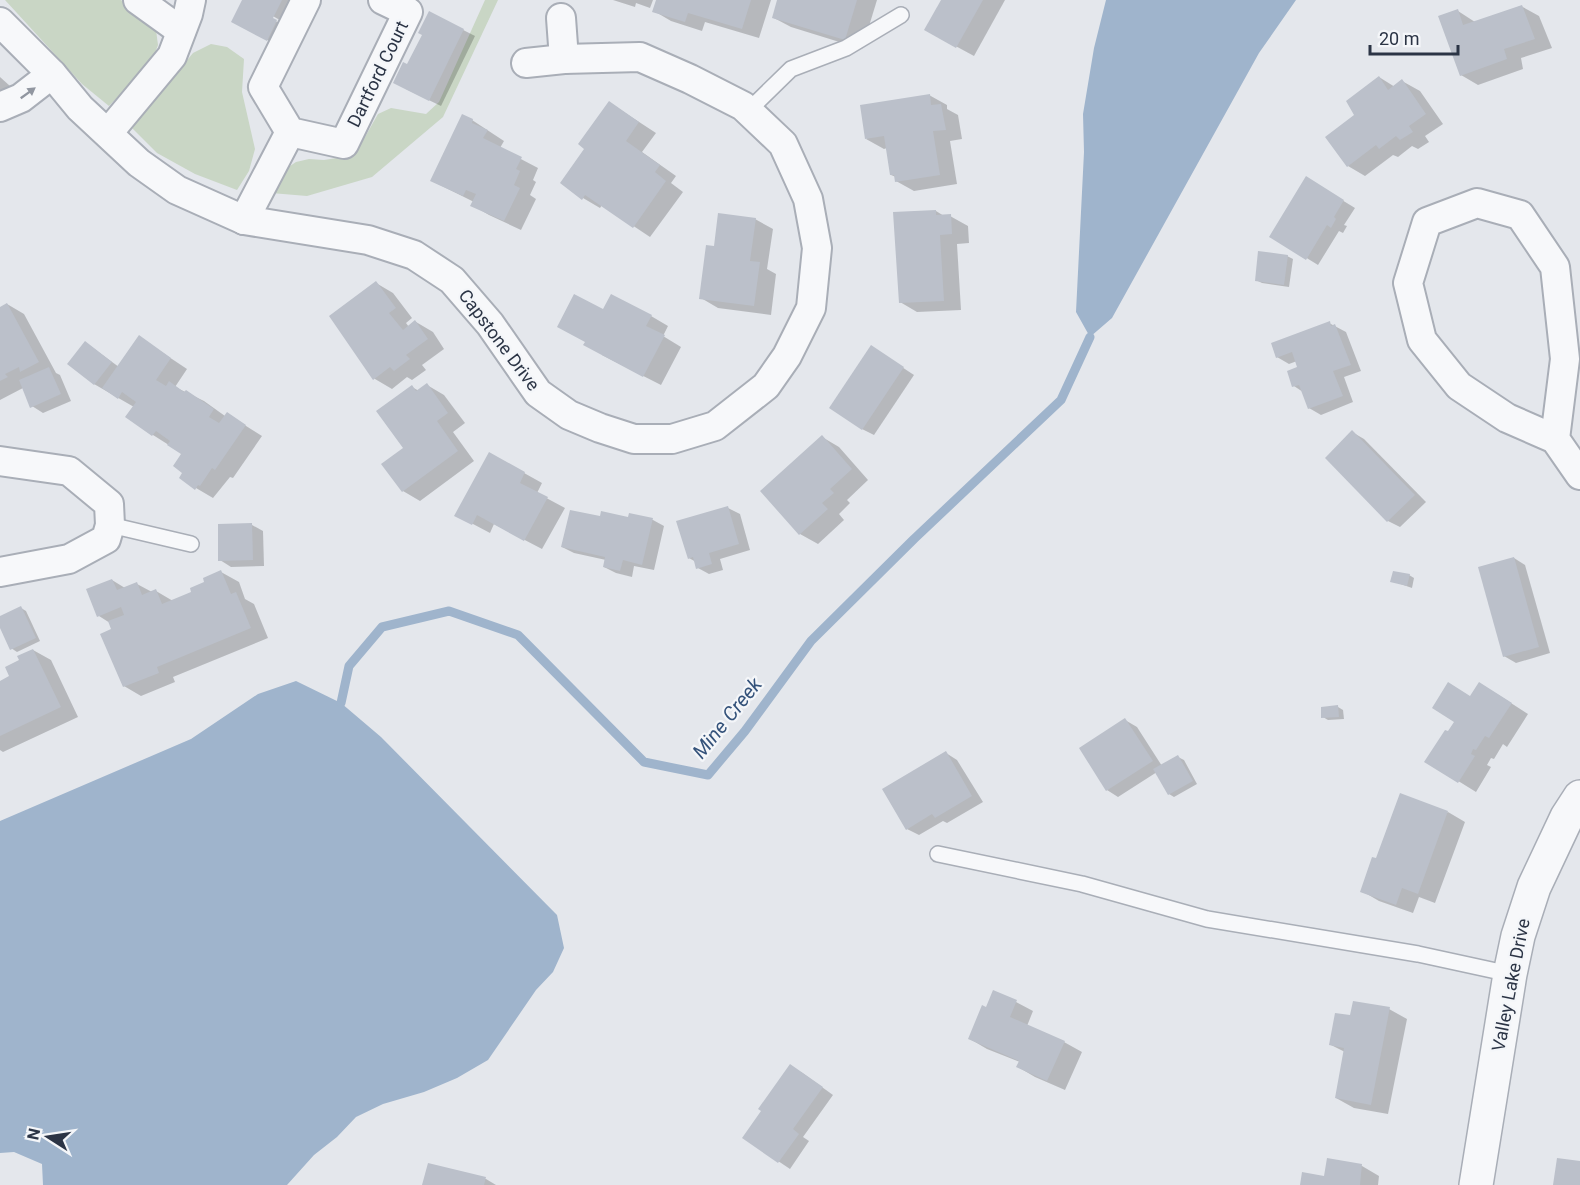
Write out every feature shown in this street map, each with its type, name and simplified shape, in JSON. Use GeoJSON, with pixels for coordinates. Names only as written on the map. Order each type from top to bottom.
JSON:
{"type":"FeatureCollection","features":[{"type":"Feature","properties":{"kind":"street"},"geometry":{"type":"LineString","coordinates":[[138,0],[181,31]]}},
{"type":"Feature","properties":{"kind":"street"},"geometry":{"type":"LineString","coordinates":[[108,133],[172,56],[191,0]]}},
{"type":"Feature","properties":{"kind":"street"},"geometry":{"type":"LineString","coordinates":[[244,220],[291,132],[263,87],[306,0]]}},
{"type":"Feature","properties":{"kind":"street","name":"Dartford Court"},"geometry":{"type":"LineString","coordinates":[[291,132],[344,144],[408,12],[383,0]]}},
{"type":"Feature","properties":{"kind":"street"},"geometry":{"type":"LineString","coordinates":[[561,18],[564,60]]}},
{"type":"Feature","properties":{"kind":"street","name":"Capstone Drive"},"geometry":{"type":"LineString","coordinates":[[2,28],[52,74],[80,108],[139,163],[177,190],[244,220],[368,240],[414,255],[452,280],[490,324],[538,393],[569,415],[634,439],[672,439],[715,426],[766,386],[787,356],[811,308],[817,248],[808,199],[783,144],[743,106],[640,57],[526,63]]}},
{"type":"Feature","properties":{"kind":"street"},"geometry":{"type":"LineString","coordinates":[[0,107],[21,98],[52,74]]}},
{"type":"Feature","properties":{"kind":"street"},"geometry":{"type":"LineString","coordinates":[[1556,439],[1565,359],[1555,267],[1520,215],[1477,203],[1427,222],[1408,283],[1422,340],[1459,386],[1507,418],[1556,439],[1580,475]]}},
{"type":"Feature","properties":{"kind":"street"},"geometry":{"type":"LineString","coordinates":[[0,461],[69,471],[110,504],[110,525],[106,539],[69,559],[0,572]]}},
{"type":"Feature","properties":{"kind":"street","name":"Valley Lake Drive"},"geometry":{"type":"LineString","coordinates":[[1476,1185],[1518,936],[1534,887],[1566,817],[1580,797]]}},
{"type":"Feature","properties":{"kind":"lane"},"geometry":{"type":"LineString","coordinates":[[748,111],[791,69],[846,48],[901,15]]}},
{"type":"Feature","properties":{"kind":"lane"},"geometry":{"type":"LineString","coordinates":[[110,525],[191,544]]}},
{"type":"Feature","properties":{"kind":"lane"},"geometry":{"type":"LineString","coordinates":[[938,854],[1082,884],[1207,919],[1418,954],[1510,974]]}},
{"type":"Feature","properties":{"kind":"green space"},"geometry":{"type":"Polygon","coordinates":[[[5,0],[121,0],[156,30],[158,45],[152,61],[109,106],[82,84],[5,0]]]}},
{"type":"Feature","properties":{"kind":"green space"},"geometry":{"type":"Polygon","coordinates":[[[485,0],[498,0],[443,117],[372,177],[307,196],[271,193],[281,172],[296,162],[343,157],[361,144],[378,114],[391,108],[426,114],[439,102],[485,0]]]}},
{"type":"Feature","properties":{"kind":"green space"},"geometry":{"type":"Polygon","coordinates":[[[211,44],[227,47],[244,59],[242,92],[255,149],[249,171],[237,190],[195,174],[157,153],[132,128],[193,53],[211,44]]]}},
{"type":"Feature","properties":{"kind":"water"},"geometry":{"type":"Polygon","coordinates":[[[1106,0],[1296,0],[1259,53],[1112,318],[1090,337],[1076,312],[1084,152],[1083,114],[1094,48],[1106,0]]]}},
{"type":"Feature","properties":{"kind":"water"},"geometry":{"type":"Polygon","coordinates":[[[296,681],[341,703],[381,737],[557,915],[564,948],[553,972],[536,990],[488,1060],[457,1078],[424,1092],[383,1104],[356,1117],[337,1137],[314,1155],[287,1185],[43,1185],[42,1164],[14,1152],[0,1153],[0,821],[191,739],[258,694],[296,681]]]}},
{"type":"Feature","properties":{"kind":"building"},"geometry":{"type":"Polygon","coordinates":[[[242,0],[282,0],[273,18],[277,20],[267,41],[231,22],[242,0]]]}},
{"type":"Feature","properties":{"kind":"building"},"geometry":{"type":"Polygon","coordinates":[[[656,0],[751,0],[742,29],[688,13],[685,22],[652,12],[656,0]]]}},
{"type":"Feature","properties":{"kind":"building"},"geometry":{"type":"Polygon","coordinates":[[[777,0],[857,0],[845,40],[772,18],[777,0]]]}},
{"type":"Feature","properties":{"kind":"building"},"geometry":{"type":"Polygon","coordinates":[[[941,0],[983,0],[956,48],[924,30],[941,0]]]}},
{"type":"Feature","properties":{"kind":"building"},"geometry":{"type":"Polygon","coordinates":[[[1522,5],[1535,39],[1504,49],[1507,59],[1460,76],[1438,16],[1458,9],[1463,25],[1522,5]]]}},
{"type":"Feature","properties":{"kind":"building"},"geometry":{"type":"Polygon","coordinates":[[[429,11],[464,29],[429,101],[393,83],[403,62],[407,64],[422,35],[418,33],[429,11]]]}},
{"type":"Feature","properties":{"kind":"building"},"geometry":{"type":"Polygon","coordinates":[[[1379,76],[1388,90],[1402,79],[1426,114],[1409,126],[1413,132],[1400,140],[1396,136],[1379,149],[1376,145],[1347,167],[1325,137],[1354,115],[1346,101],[1379,76]]]}},
{"type":"Feature","properties":{"kind":"building"},"geometry":{"type":"Polygon","coordinates":[[[930,94],[931,105],[941,104],[946,130],[933,131],[940,175],[895,182],[894,175],[890,175],[884,136],[865,139],[860,105],[930,94]]]}},
{"type":"Feature","properties":{"kind":"building"},"geometry":{"type":"Polygon","coordinates":[[[609,101],[639,122],[626,141],[660,165],[655,172],[666,181],[633,228],[585,195],[582,200],[560,183],[584,149],[578,144],[609,101]]]}},
{"type":"Feature","properties":{"kind":"building"},"geometry":{"type":"Polygon","coordinates":[[[462,114],[473,119],[472,123],[488,130],[483,138],[522,157],[516,169],[520,171],[514,185],[520,188],[504,221],[470,206],[476,194],[466,190],[463,196],[430,181],[462,114]]]}},
{"type":"Feature","properties":{"kind":"building"},"geometry":{"type":"Polygon","coordinates":[[[1306,176],[1344,200],[1334,217],[1336,219],[1331,228],[1327,225],[1306,260],[1269,237],[1306,176]]]}},
{"type":"Feature","properties":{"kind":"building"},"geometry":{"type":"Polygon","coordinates":[[[936,210],[936,215],[951,214],[952,234],[940,235],[944,301],[899,303],[893,212],[936,210]]]}},
{"type":"Feature","properties":{"kind":"building"},"geometry":{"type":"Polygon","coordinates":[[[718,213],[756,218],[750,261],[760,262],[754,306],[699,299],[706,245],[714,246],[718,213]]]}},
{"type":"Feature","properties":{"kind":"building"},"geometry":{"type":"Polygon","coordinates":[[[1258,251],[1288,255],[1284,285],[1255,281],[1258,251]]]}},
{"type":"Feature","properties":{"kind":"building"},"geometry":{"type":"Polygon","coordinates":[[[376,281],[396,308],[389,313],[403,330],[415,320],[428,339],[406,355],[410,359],[394,371],[390,367],[373,380],[329,316],[376,281]]]}},
{"type":"Feature","properties":{"kind":"building"},"geometry":{"type":"Polygon","coordinates":[[[574,294],[603,309],[611,294],[652,315],[646,326],[665,335],[643,377],[583,345],[585,342],[557,327],[574,294]]]}},
{"type":"Feature","properties":{"kind":"building"},"geometry":{"type":"Polygon","coordinates":[[[7,303],[39,362],[20,372],[19,367],[5,374],[8,377],[0,381],[0,307],[7,303]]]}},
{"type":"Feature","properties":{"kind":"building"},"geometry":{"type":"Polygon","coordinates":[[[1330,321],[1331,326],[1335,324],[1351,365],[1333,371],[1343,396],[1308,409],[1299,385],[1292,387],[1287,371],[1297,367],[1292,352],[1276,358],[1271,343],[1330,321]]]}},
{"type":"Feature","properties":{"kind":"building"},"geometry":{"type":"Polygon","coordinates":[[[139,335],[171,358],[156,380],[166,386],[169,381],[214,409],[209,417],[219,423],[227,412],[246,425],[215,470],[212,468],[195,490],[179,478],[182,473],[173,466],[181,454],[167,445],[170,441],[156,431],[152,436],[125,417],[136,402],[122,392],[118,399],[102,388],[139,335]]]}},
{"type":"Feature","properties":{"kind":"building"},"geometry":{"type":"Polygon","coordinates":[[[85,341],[112,362],[94,385],[67,364],[85,341]]]}},
{"type":"Feature","properties":{"kind":"building"},"geometry":{"type":"Polygon","coordinates":[[[871,345],[904,367],[862,430],[829,408],[871,345]]]}},
{"type":"Feature","properties":{"kind":"building"},"geometry":{"type":"Polygon","coordinates":[[[49,367],[61,394],[30,408],[19,380],[49,367]]]}},
{"type":"Feature","properties":{"kind":"building"},"geometry":{"type":"Polygon","coordinates":[[[427,383],[448,413],[437,421],[458,451],[402,492],[381,464],[403,448],[376,411],[412,385],[416,391],[427,383]]]}},
{"type":"Feature","properties":{"kind":"building"},"geometry":{"type":"Polygon","coordinates":[[[1352,430],[1415,495],[1387,522],[1325,458],[1352,430]]]}},
{"type":"Feature","properties":{"kind":"building"},"geometry":{"type":"Polygon","coordinates":[[[822,435],[852,469],[830,489],[834,493],[822,503],[828,509],[799,535],[760,491],[822,435]]]}},
{"type":"Feature","properties":{"kind":"building"},"geometry":{"type":"Polygon","coordinates":[[[489,452],[525,472],[520,483],[548,497],[524,541],[477,515],[472,525],[454,516],[489,452]]]}},
{"type":"Feature","properties":{"kind":"building"},"geometry":{"type":"Polygon","coordinates":[[[728,506],[739,544],[709,553],[712,564],[696,569],[693,557],[688,559],[676,521],[728,506]]]}},
{"type":"Feature","properties":{"kind":"building"},"geometry":{"type":"Polygon","coordinates":[[[570,510],[600,516],[601,511],[628,517],[629,513],[653,518],[642,565],[623,560],[620,571],[603,567],[605,557],[561,547],[570,510]]]}},
{"type":"Feature","properties":{"kind":"building"},"geometry":{"type":"Polygon","coordinates":[[[252,523],[253,560],[218,561],[218,524],[252,523]]]}},
{"type":"Feature","properties":{"kind":"building"},"geometry":{"type":"Polygon","coordinates":[[[1514,557],[1539,647],[1503,657],[1478,567],[1514,557]]]}},
{"type":"Feature","properties":{"kind":"building"},"geometry":{"type":"Polygon","coordinates":[[[221,570],[231,594],[236,592],[251,628],[157,667],[159,673],[123,687],[100,634],[111,629],[108,621],[124,615],[121,607],[97,617],[86,589],[112,579],[117,590],[137,582],[142,595],[156,589],[162,604],[191,592],[190,588],[204,582],[203,578],[221,570]]]}},
{"type":"Feature","properties":{"kind":"building"},"geometry":{"type":"Polygon","coordinates":[[[1393,571],[1410,574],[1407,586],[1390,582],[1393,571]]]}},
{"type":"Feature","properties":{"kind":"building"},"geometry":{"type":"Polygon","coordinates":[[[21,606],[36,638],[10,650],[0,628],[0,616],[21,606]]]}},
{"type":"Feature","properties":{"kind":"building"},"geometry":{"type":"Polygon","coordinates":[[[33,649],[61,707],[0,736],[0,681],[9,676],[5,667],[19,660],[17,656],[33,649]]]}},
{"type":"Feature","properties":{"kind":"building"},"geometry":{"type":"Polygon","coordinates":[[[1448,682],[1470,696],[1479,682],[1512,703],[1489,738],[1485,736],[1476,750],[1473,749],[1471,754],[1475,756],[1458,783],[1424,762],[1445,730],[1448,731],[1454,722],[1432,708],[1448,682]]]}},
{"type":"Feature","properties":{"kind":"building"},"geometry":{"type":"Polygon","coordinates":[[[1338,705],[1339,717],[1321,718],[1321,707],[1338,705]]]}},
{"type":"Feature","properties":{"kind":"building"},"geometry":{"type":"Polygon","coordinates":[[[1125,718],[1153,761],[1106,791],[1079,748],[1125,718]]]}},
{"type":"Feature","properties":{"kind":"building"},"geometry":{"type":"Polygon","coordinates":[[[946,751],[972,796],[935,818],[932,814],[906,830],[882,789],[946,751]]]}},
{"type":"Feature","properties":{"kind":"building"},"geometry":{"type":"Polygon","coordinates":[[[1178,755],[1193,781],[1168,795],[1153,769],[1178,755]]]}},
{"type":"Feature","properties":{"kind":"building"},"geometry":{"type":"Polygon","coordinates":[[[1400,793],[1448,811],[1418,894],[1402,888],[1396,905],[1360,892],[1372,857],[1376,858],[1400,793]]]}},
{"type":"Feature","properties":{"kind":"building"},"geometry":{"type":"Polygon","coordinates":[[[993,990],[1017,1000],[1010,1017],[1065,1041],[1047,1081],[1016,1067],[1019,1061],[968,1039],[982,1005],[986,1007],[993,990]]]}},
{"type":"Feature","properties":{"kind":"building"},"geometry":{"type":"Polygon","coordinates":[[[1353,1001],[1390,1007],[1371,1105],[1335,1098],[1344,1048],[1329,1045],[1335,1013],[1350,1015],[1353,1001]]]}},
{"type":"Feature","properties":{"kind":"building"},"geometry":{"type":"Polygon","coordinates":[[[790,1064],[823,1087],[793,1129],[799,1134],[778,1163],[742,1138],[761,1111],[758,1109],[790,1064]]]}},
{"type":"Feature","properties":{"kind":"building"},"geometry":{"type":"Polygon","coordinates":[[[1327,1158],[1362,1164],[1360,1185],[1300,1185],[1302,1172],[1324,1176],[1327,1158]]]}},
{"type":"Feature","properties":{"kind":"building"},"geometry":{"type":"Polygon","coordinates":[[[1557,1158],[1580,1161],[1580,1185],[1553,1185],[1557,1158]]]}},
{"type":"Feature","properties":{"kind":"building"},"geometry":{"type":"Polygon","coordinates":[[[428,1163],[486,1177],[484,1185],[422,1185],[428,1163]]]}},
{"type":"Feature","properties":{"kind":"waterway","name":"Mine Creek"},"geometry":{"type":"LineString","coordinates":[[341,703],[349,666],[382,627],[449,611],[518,635],[644,762],[708,775],[745,731],[811,641],[914,539],[1061,400],[1090,337]]}}]}
